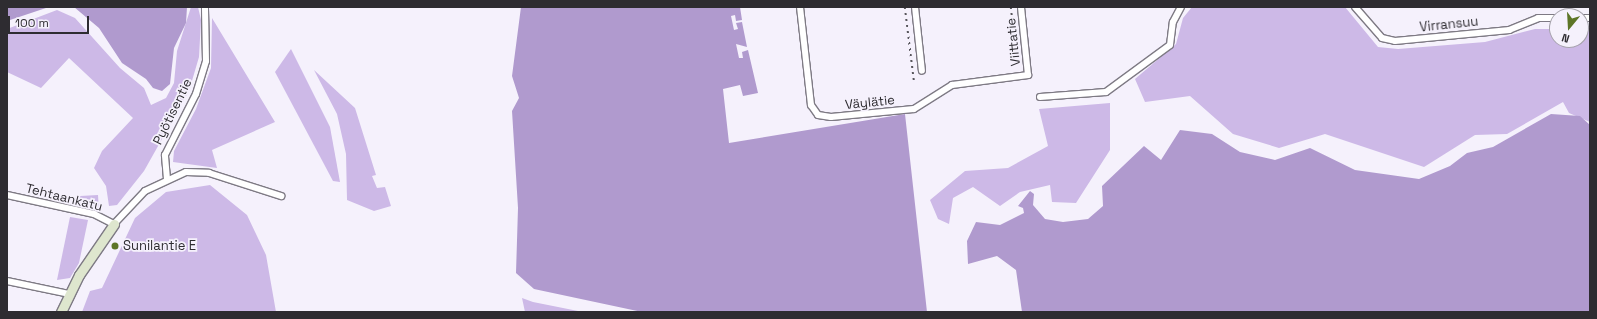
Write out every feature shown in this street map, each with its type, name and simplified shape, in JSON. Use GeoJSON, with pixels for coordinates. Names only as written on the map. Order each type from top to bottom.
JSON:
{"type":"FeatureCollection","features":[{"type":"Feature","properties":{"kind":"street","name":"Pyötisentie"},"geometry":{"type":"LineString","coordinates":[[167,179],[165,155],[196,94],[206,61],[205,7]]}},
{"type":"Feature","properties":{"kind":"street","name":"Väylätie"},"geometry":{"type":"LineString","coordinates":[[800,7],[811,105],[818,115],[831,118],[914,109],[952,85],[1028,75]]}},
{"type":"Feature","properties":{"kind":"street"},"geometry":{"type":"LineString","coordinates":[[915,7],[922,71]]}},
{"type":"Feature","properties":{"kind":"street","name":"Viittatie"},"geometry":{"type":"LineString","coordinates":[[1021,7],[1028,75]]}},
{"type":"Feature","properties":{"kind":"street"},"geometry":{"type":"LineString","coordinates":[[1040,96],[1106,92],[1170,45],[1173,22],[1181,7]]}},
{"type":"Feature","properties":{"kind":"street","name":"Virransuu"},"geometry":{"type":"LineString","coordinates":[[1355,7],[1382,38],[1395,41],[1509,30],[1538,18],[1549,18]]}},
{"type":"Feature","properties":{"kind":"street"},"geometry":{"type":"LineString","coordinates":[[60,312],[69,294],[114,224],[137,197],[167,179],[196,171],[281,196]]}},
{"type":"Feature","properties":{"kind":"street","name":"Tehtaankatu"},"geometry":{"type":"LineString","coordinates":[[7,195],[94,214],[114,224]]}},
{"type":"Feature","properties":{"kind":"street"},"geometry":{"type":"LineString","coordinates":[[7,280],[69,294]]}},
{"type":"Feature","properties":{"kind":"shaded area"},"geometry":{"type":"Polygon","coordinates":[[[7,7],[49,7],[7,21],[7,7]]]}},
{"type":"Feature","properties":{"kind":"shaded area"},"geometry":{"type":"Polygon","coordinates":[[[74,7],[187,7],[186,23],[174,48],[170,84],[162,91],[153,88],[146,79],[122,63],[99,28],[74,7]]]}},
{"type":"Feature","properties":{"kind":"shaded area"},"geometry":{"type":"Polygon","coordinates":[[[191,7],[198,7],[201,20],[199,57],[189,91],[144,171],[117,205],[109,206],[106,186],[94,168],[102,151],[133,118],[69,58],[41,88],[7,72],[7,29],[57,10],[75,18],[120,68],[144,88],[151,105],[166,98],[174,83],[177,51],[191,7]]]}},
{"type":"Feature","properties":{"kind":"shaded area"},"geometry":{"type":"Polygon","coordinates":[[[521,7],[740,7],[742,20],[736,21],[735,15],[731,16],[734,30],[738,29],[736,23],[742,22],[747,47],[736,44],[739,58],[743,58],[742,52],[748,50],[758,93],[743,96],[740,85],[723,89],[729,143],[905,114],[927,312],[642,312],[534,289],[516,273],[518,208],[512,111],[519,98],[512,76],[521,7]]]}},
{"type":"Feature","properties":{"kind":"shaded area"},"geometry":{"type":"Polygon","coordinates":[[[1192,7],[1345,7],[1378,47],[1398,49],[1485,42],[1535,29],[1549,29],[1549,48],[1589,48],[1590,30],[1590,122],[1569,113],[1563,102],[1507,134],[1475,135],[1424,167],[1325,134],[1279,148],[1233,134],[1190,96],[1145,102],[1135,79],[1176,44],[1183,18],[1192,7]]]}},
{"type":"Feature","properties":{"kind":"shaded area"},"geometry":{"type":"Polygon","coordinates":[[[212,18],[275,122],[212,150],[217,168],[173,162],[174,151],[196,109],[211,68],[212,18]]]}},
{"type":"Feature","properties":{"kind":"shaded area"},"geometry":{"type":"Polygon","coordinates":[[[291,49],[330,127],[340,182],[333,181],[275,72],[291,49]]]}},
{"type":"Feature","properties":{"kind":"shaded area"},"geometry":{"type":"Polygon","coordinates":[[[314,70],[355,108],[376,175],[372,176],[377,188],[385,187],[391,206],[374,211],[347,200],[346,154],[337,114],[314,70]]]}},
{"type":"Feature","properties":{"kind":"shaded area"},"geometry":{"type":"Polygon","coordinates":[[[1110,103],[1110,150],[1076,203],[1052,202],[1050,185],[1020,192],[1000,206],[973,187],[953,198],[949,224],[938,219],[930,200],[965,171],[1008,168],[1048,146],[1039,109],[1110,103]]]}},
{"type":"Feature","properties":{"kind":"shaded area"},"geometry":{"type":"Polygon","coordinates":[[[1551,114],[1580,116],[1590,125],[1590,312],[1022,312],[1016,270],[997,256],[968,264],[967,241],[976,222],[1000,225],[1024,213],[1023,208],[1018,206],[1030,191],[1034,194],[1033,205],[1045,219],[1063,222],[1088,219],[1103,206],[1102,186],[1144,146],[1161,160],[1180,130],[1212,134],[1240,152],[1275,160],[1310,148],[1355,170],[1419,179],[1450,166],[1467,153],[1493,147],[1551,114]]]}},
{"type":"Feature","properties":{"kind":"shaded area"},"geometry":{"type":"Polygon","coordinates":[[[210,185],[247,215],[266,255],[276,312],[82,312],[90,291],[102,288],[135,218],[166,192],[210,185]]]}},
{"type":"Feature","properties":{"kind":"shaded area"},"geometry":{"type":"Polygon","coordinates":[[[98,195],[99,211],[76,206],[80,196],[98,195]]]}},
{"type":"Feature","properties":{"kind":"shaded area"},"geometry":{"type":"Polygon","coordinates":[[[70,217],[88,220],[79,263],[70,278],[57,280],[70,217]]]}},
{"type":"Feature","properties":{"kind":"shaded area"},"geometry":{"type":"Polygon","coordinates":[[[522,298],[533,302],[583,312],[525,312],[522,298]]]}},
{"type":"Feature","properties":{"kind":"railway"},"geometry":{"type":"LineString","coordinates":[[905,7],[914,80]]}},
{"type":"Feature","properties":{"kind":"railway"},"geometry":{"type":"LineString","coordinates":[[1011,7],[1017,60]]}},
{"type":"Feature","properties":{"kind":"place","name":"Sunilantie E"},"geometry":{"type":"Point","coordinates":[115,246]}}]}
